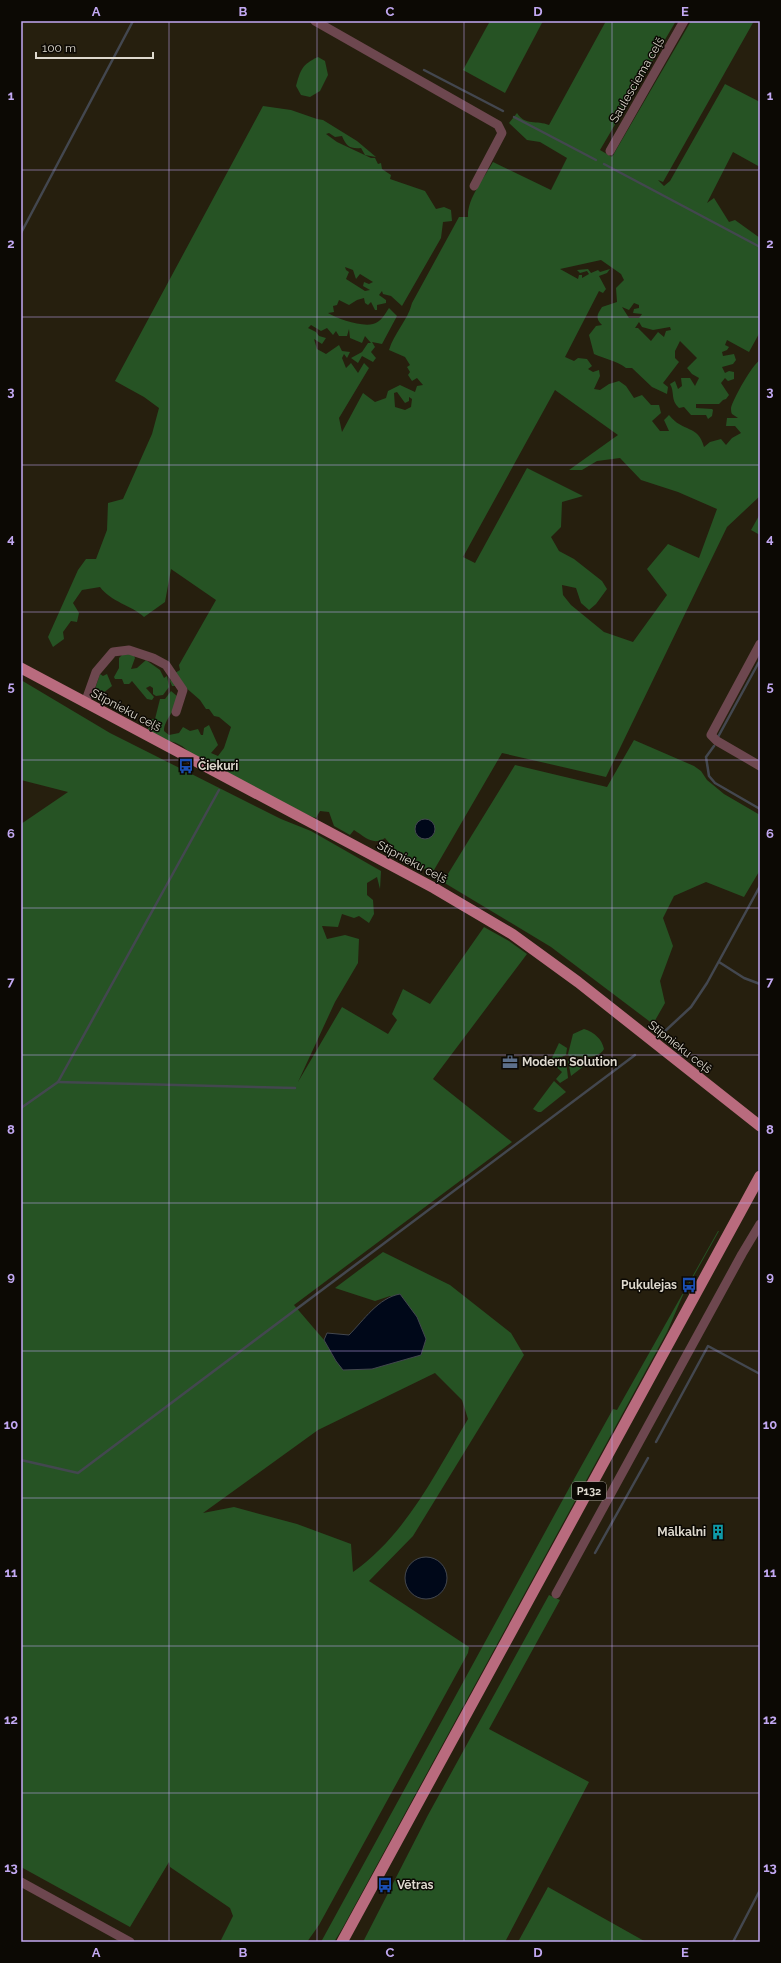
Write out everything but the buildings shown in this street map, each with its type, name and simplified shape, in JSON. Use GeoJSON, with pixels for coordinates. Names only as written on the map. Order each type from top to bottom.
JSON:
{"type":"FeatureCollection","features":[{"type":"Feature","properties":{"kind":"main road","name":"Stīpnieku ceļš"},"geometry":{"type":"LineString","coordinates":[[21,668],[434,888],[512,934],[578,982],[760,1126]]}},
{"type":"Feature","properties":{"kind":"main road","name":"P132"},"geometry":{"type":"LineString","coordinates":[[342,1942],[760,1176]]}},
{"type":"Feature","properties":{"kind":"street"},"geometry":{"type":"LineString","coordinates":[[315,21],[498,125],[502,134],[474,186]]}},
{"type":"Feature","properties":{"kind":"street","name":"Saulesciema ceļš"},"geometry":{"type":"LineString","coordinates":[[610,151],[684,21]]}},
{"type":"Feature","properties":{"kind":"street"},"geometry":{"type":"LineString","coordinates":[[760,644],[710,735],[717,741],[760,766]]}},
{"type":"Feature","properties":{"kind":"street"},"geometry":{"type":"LineString","coordinates":[[85,703],[96,672],[113,652],[129,650],[153,658],[166,665],[183,690],[176,712]]}},
{"type":"Feature","properties":{"kind":"street"},"geometry":{"type":"LineString","coordinates":[[556,1594],[742,1254],[760,1224]]}},
{"type":"Feature","properties":{"kind":"street"},"geometry":{"type":"LineString","coordinates":[[21,1882],[130,1942]]}},
{"type":"Feature","properties":{"kind":"green space"},"geometry":{"type":"Polygon","coordinates":[[[490,21],[543,21],[505,93],[463,70],[490,21]]]}},
{"type":"Feature","properties":{"kind":"green space"},"geometry":{"type":"Polygon","coordinates":[[[606,21],[676,21],[600,150],[612,157],[691,21],[754,21],[663,182],[658,180],[664,186],[670,181],[725,84],[760,102],[760,167],[733,152],[707,203],[714,198],[729,222],[735,220],[760,238],[760,332],[749,352],[727,340],[725,345],[729,347],[727,350],[722,352],[723,356],[734,354],[736,360],[733,364],[722,367],[725,373],[729,371],[734,372],[734,379],[728,381],[725,378],[721,383],[729,395],[719,404],[696,404],[696,408],[712,409],[712,416],[708,419],[706,415],[691,415],[684,407],[679,408],[674,402],[670,384],[675,381],[678,389],[682,386],[681,378],[690,378],[695,386],[699,378],[692,374],[687,368],[697,358],[680,341],[675,351],[675,358],[679,362],[663,383],[668,387],[667,394],[652,387],[632,368],[626,368],[594,354],[589,335],[596,326],[602,325],[598,320],[598,316],[602,307],[617,302],[616,288],[624,280],[621,274],[601,260],[560,269],[578,279],[579,275],[582,275],[582,278],[589,274],[587,271],[580,273],[577,270],[588,269],[591,273],[598,270],[600,272],[610,269],[607,273],[599,276],[606,289],[603,293],[599,291],[565,357],[574,361],[578,358],[587,359],[592,366],[588,369],[593,372],[599,370],[600,376],[594,389],[600,390],[609,384],[619,381],[626,386],[634,398],[642,395],[651,405],[659,405],[661,413],[652,421],[660,431],[669,431],[664,420],[669,415],[674,421],[698,435],[704,447],[710,442],[721,439],[726,445],[732,438],[741,433],[735,426],[726,426],[727,418],[738,418],[732,413],[732,404],[748,375],[760,360],[760,496],[727,527],[606,777],[502,753],[434,870],[426,869],[406,860],[385,838],[377,841],[369,840],[354,830],[350,835],[334,826],[329,812],[320,811],[316,818],[310,816],[193,757],[180,745],[168,741],[164,742],[148,731],[150,719],[155,719],[160,699],[165,699],[171,691],[177,696],[177,701],[165,726],[164,731],[169,735],[179,733],[183,727],[190,731],[198,729],[201,735],[203,735],[204,728],[209,725],[218,745],[211,753],[218,756],[224,748],[231,727],[219,717],[214,716],[209,709],[206,709],[200,700],[184,686],[172,686],[170,681],[175,673],[180,670],[179,665],[216,600],[171,569],[165,602],[144,617],[133,609],[115,600],[100,587],[82,590],[73,603],[79,613],[77,622],[71,621],[63,632],[64,639],[53,647],[48,637],[78,570],[86,559],[96,559],[107,530],[108,503],[123,499],[152,434],[159,408],[144,397],[115,381],[263,106],[291,110],[323,120],[357,141],[376,157],[365,155],[361,148],[349,146],[342,136],[335,137],[329,133],[326,134],[337,142],[371,158],[375,158],[378,164],[381,163],[382,169],[391,175],[390,179],[425,191],[436,209],[444,207],[451,210],[452,221],[443,222],[441,238],[402,306],[391,296],[383,294],[382,291],[379,295],[386,300],[386,303],[377,305],[377,310],[375,310],[371,302],[368,305],[365,303],[364,298],[349,305],[339,300],[337,305],[333,306],[334,312],[328,313],[343,320],[368,325],[378,322],[389,308],[397,316],[382,344],[372,342],[375,347],[371,352],[376,358],[373,362],[362,356],[358,363],[351,358],[362,352],[368,343],[371,343],[365,336],[362,343],[350,338],[349,329],[347,336],[339,336],[336,331],[333,335],[327,328],[321,331],[311,325],[308,328],[316,332],[319,336],[326,338],[322,344],[314,339],[317,349],[326,354],[339,345],[342,351],[350,352],[347,358],[344,354],[342,358],[346,368],[351,363],[358,373],[364,363],[369,368],[339,418],[342,432],[363,393],[375,402],[386,398],[388,391],[400,385],[415,392],[417,386],[423,385],[417,378],[412,381],[408,375],[410,372],[407,367],[410,365],[405,357],[389,350],[391,344],[459,217],[468,217],[468,210],[473,196],[493,162],[551,190],[567,158],[540,142],[527,140],[509,123],[517,113],[524,120],[549,125],[606,21]],[[345,267],[349,272],[346,279],[365,291],[370,290],[363,286],[364,282],[369,284],[373,282],[360,274],[356,279],[353,270],[345,267]],[[634,303],[629,310],[622,307],[629,318],[639,318],[642,314],[633,313],[634,309],[639,308],[639,305],[634,303]],[[639,322],[635,328],[638,328],[651,341],[658,332],[664,337],[666,331],[671,330],[670,327],[653,330],[642,327],[639,322]],[[555,390],[463,557],[475,563],[527,468],[583,496],[562,502],[561,527],[551,537],[559,551],[574,559],[602,581],[607,589],[596,604],[589,610],[581,603],[576,588],[562,585],[563,595],[571,605],[604,632],[633,642],[667,595],[647,569],[668,544],[699,558],[717,509],[678,492],[641,480],[620,458],[597,461],[582,470],[569,470],[618,435],[555,390]],[[397,392],[394,393],[395,407],[405,410],[411,407],[412,399],[409,397],[409,401],[405,403],[397,392]]]}},
{"type":"Feature","properties":{"kind":"green space"},"geometry":{"type":"Polygon","coordinates":[[[318,57],[325,61],[328,75],[320,91],[310,97],[301,95],[296,86],[300,72],[308,62],[318,57]]]}},
{"type":"Feature","properties":{"kind":"green space"},"geometry":{"type":"Polygon","coordinates":[[[760,514],[760,535],[751,530],[760,514]]]}},
{"type":"Feature","properties":{"kind":"green space"},"geometry":{"type":"Polygon","coordinates":[[[133,653],[135,658],[131,669],[137,668],[146,660],[160,670],[164,678],[167,676],[169,687],[163,695],[156,696],[153,694],[153,688],[150,686],[146,688],[154,697],[152,700],[147,699],[132,681],[129,684],[124,684],[122,679],[115,679],[114,677],[119,668],[119,658],[123,654],[133,653]]]}},
{"type":"Feature","properties":{"kind":"green space"},"geometry":{"type":"Polygon","coordinates":[[[100,674],[103,676],[107,674],[112,686],[102,694],[103,703],[92,698],[100,674]]]}},
{"type":"Feature","properties":{"kind":"green space"},"geometry":{"type":"Polygon","coordinates":[[[21,680],[110,733],[281,819],[311,831],[381,871],[380,889],[377,877],[367,883],[367,895],[373,900],[374,914],[369,923],[359,916],[354,918],[342,914],[338,927],[322,926],[327,939],[345,935],[359,939],[358,963],[335,1002],[298,1082],[342,1007],[388,1034],[397,1020],[392,1014],[403,989],[430,1004],[484,927],[509,941],[527,954],[433,1079],[512,1142],[294,1305],[324,1340],[336,1361],[406,1359],[421,1355],[425,1339],[417,1317],[390,1296],[375,1301],[335,1288],[383,1252],[450,1285],[511,1333],[524,1355],[413,1536],[369,1581],[469,1647],[468,1653],[319,1925],[307,1942],[220,1942],[233,1916],[230,1908],[170,1867],[169,1862],[130,1927],[21,1867],[21,824],[68,792],[21,780],[21,680]],[[435,1373],[318,1430],[203,1513],[234,1507],[297,1524],[351,1544],[353,1572],[372,1557],[389,1540],[432,1481],[468,1419],[462,1400],[435,1373]]]}},
{"type":"Feature","properties":{"kind":"green space"},"geometry":{"type":"Polygon","coordinates":[[[634,740],[694,766],[701,771],[707,780],[724,794],[760,815],[760,870],[744,897],[706,882],[674,896],[663,918],[673,946],[660,981],[665,1003],[653,1024],[551,947],[443,882],[515,765],[607,787],[634,740]]]}},
{"type":"Feature","properties":{"kind":"green space"},"geometry":{"type":"Polygon","coordinates":[[[584,1029],[597,1036],[604,1049],[598,1055],[593,1056],[569,1056],[568,1054],[573,1034],[584,1029]]]}},
{"type":"Feature","properties":{"kind":"green space"},"geometry":{"type":"Polygon","coordinates":[[[559,1043],[567,1048],[566,1055],[550,1062],[559,1043]]]}},
{"type":"Feature","properties":{"kind":"green space"},"geometry":{"type":"Polygon","coordinates":[[[571,1058],[593,1059],[571,1076],[568,1061],[571,1058]]]}},
{"type":"Feature","properties":{"kind":"green space"},"geometry":{"type":"Polygon","coordinates":[[[565,1059],[568,1078],[560,1083],[556,1079],[562,1072],[552,1063],[565,1059]]]}},
{"type":"Feature","properties":{"kind":"green space"},"geometry":{"type":"Polygon","coordinates":[[[554,1081],[566,1092],[541,1112],[533,1109],[554,1081]]]}},
{"type":"Feature","properties":{"kind":"green space"},"geometry":{"type":"Polygon","coordinates":[[[718,1231],[683,1295],[667,1332],[342,1929],[334,1942],[321,1942],[613,1409],[617,1410],[718,1231]]]}},
{"type":"Feature","properties":{"kind":"green space"},"geometry":{"type":"Polygon","coordinates":[[[549,1595],[560,1600],[489,1729],[589,1782],[505,1942],[363,1942],[428,1815],[549,1595]]]}},
{"type":"Feature","properties":{"kind":"green space"},"geometry":{"type":"Polygon","coordinates":[[[548,1887],[646,1942],[518,1942],[548,1887]]]}},
{"type":"Feature","properties":{"kind":"water"},"geometry":{"type":"Polygon","coordinates":[[[425,819],[432,822],[435,829],[432,836],[425,839],[418,836],[415,829],[418,822],[425,819]]]}},
{"type":"Feature","properties":{"kind":"water"},"geometry":{"type":"Polygon","coordinates":[[[400,1294],[417,1317],[426,1339],[421,1355],[372,1369],[343,1370],[324,1340],[327,1333],[349,1335],[378,1305],[392,1296],[400,1294]]]}},
{"type":"Feature","properties":{"kind":"water"},"geometry":{"type":"Polygon","coordinates":[[[422,1557],[430,1557],[438,1560],[444,1566],[447,1578],[444,1590],[438,1596],[430,1599],[422,1599],[414,1596],[408,1590],[405,1582],[405,1574],[408,1566],[414,1560],[422,1557]]]}},
{"type":"Feature","properties":{"kind":"waterway"},"geometry":{"type":"LineString","coordinates":[[21,233],[133,21]]}},
{"type":"Feature","properties":{"kind":"waterway"},"geometry":{"type":"LineString","coordinates":[[424,70],[503,111]]}},
{"type":"Feature","properties":{"kind":"waterway"},"geometry":{"type":"LineString","coordinates":[[514,117],[596,160]]}},
{"type":"Feature","properties":{"kind":"waterway"},"geometry":{"type":"LineString","coordinates":[[604,164],[760,247]]}},
{"type":"Feature","properties":{"kind":"waterway"},"geometry":{"type":"LineString","coordinates":[[718,737],[760,660]]}},
{"type":"Feature","properties":{"kind":"waterway"},"geometry":{"type":"LineString","coordinates":[[714,746],[706,757],[709,776],[715,783],[760,809]]}},
{"type":"Feature","properties":{"kind":"waterway"},"geometry":{"type":"LineString","coordinates":[[21,1108],[58,1082],[219,790]]}},
{"type":"Feature","properties":{"kind":"waterway"},"geometry":{"type":"LineString","coordinates":[[664,1032],[691,1007],[707,983],[760,886]]}},
{"type":"Feature","properties":{"kind":"waterway"},"geometry":{"type":"LineString","coordinates":[[719,962],[744,978],[760,984]]}},
{"type":"Feature","properties":{"kind":"waterway"},"geometry":{"type":"LineString","coordinates":[[21,1460],[78,1473],[635,1055]]}},
{"type":"Feature","properties":{"kind":"waterway"},"geometry":{"type":"LineString","coordinates":[[58,1082],[295,1088]]}},
{"type":"Feature","properties":{"kind":"waterway"},"geometry":{"type":"LineString","coordinates":[[656,1442],[708,1346],[760,1374]]}},
{"type":"Feature","properties":{"kind":"waterway"},"geometry":{"type":"LineString","coordinates":[[595,1553],[648,1458]]}},
{"type":"Feature","properties":{"kind":"waterway"},"geometry":{"type":"LineString","coordinates":[[733,1942],[760,1890]]}},
{"type":"Feature","properties":{"kind":"place","name":"Čiekuri"},"geometry":{"type":"Point","coordinates":[186,766]}},
{"type":"Feature","properties":{"kind":"place","name":"Modern Solution"},"geometry":{"type":"Point","coordinates":[510,1062]}},
{"type":"Feature","properties":{"kind":"place","name":"Puķulejas"},"geometry":{"type":"Point","coordinates":[689,1285]}},
{"type":"Feature","properties":{"kind":"place","name":"Mālkalni"},"geometry":{"type":"Point","coordinates":[718,1532]}},
{"type":"Feature","properties":{"kind":"place","name":"Vētras"},"geometry":{"type":"Point","coordinates":[385,1885]}}]}
